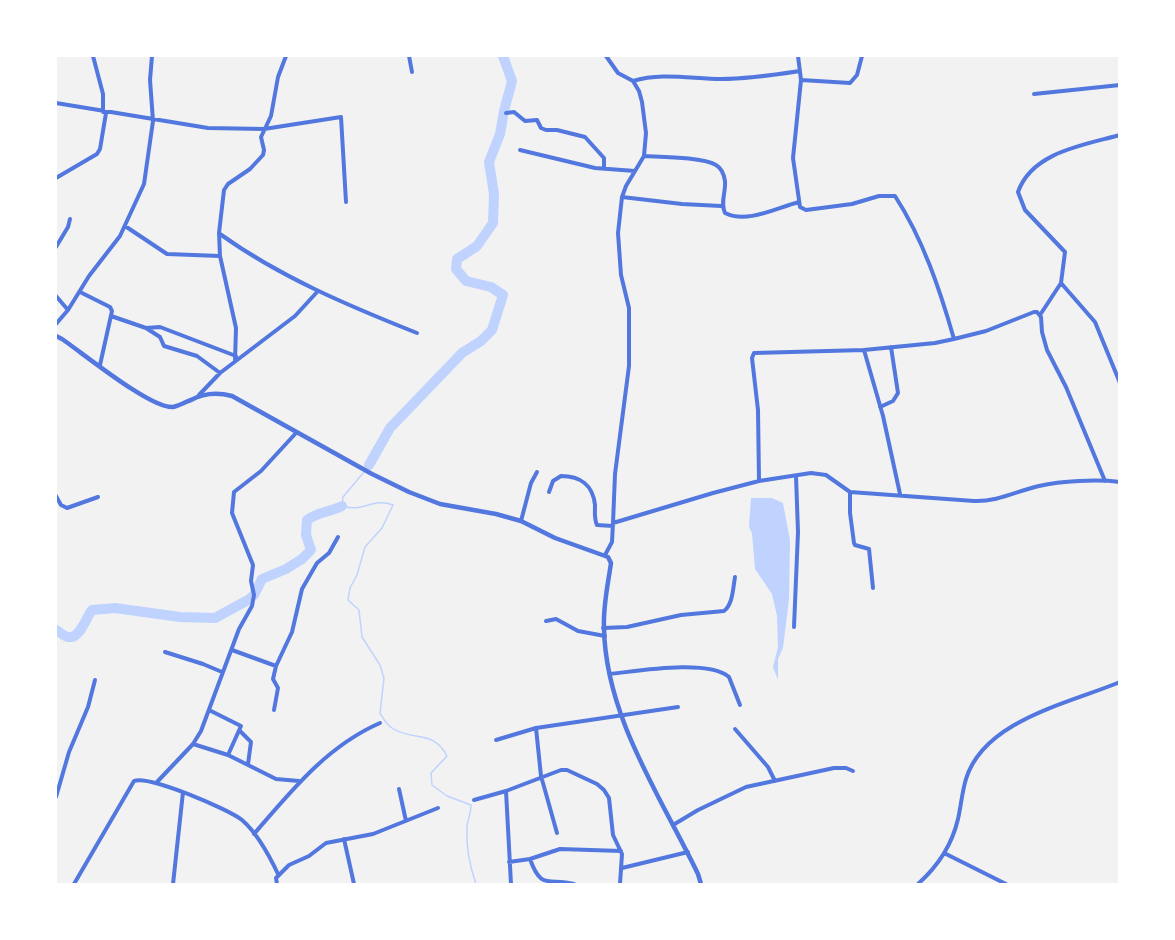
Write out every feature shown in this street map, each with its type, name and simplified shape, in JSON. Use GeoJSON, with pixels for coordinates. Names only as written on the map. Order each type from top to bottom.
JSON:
{"type":"FeatureCollection","features":[{"type":"Feature","properties":{"kind":"street"},"geometry":{"type":"LineString","coordinates":[[56,178],[97,154],[100,149],[104,113],[103,94],[93,56]]}},
{"type":"Feature","properties":{"kind":"street"},"geometry":{"type":"LineString","coordinates":[[56,324],[120,236],[144,184],[153,121],[150,80],[152,56]]}},
{"type":"Feature","properties":{"kind":"street"},"geometry":{"type":"LineString","coordinates":[[236,358],[236,328],[220,256],[219,233],[225,188],[259,161],[264,150],[261,137],[271,116],[278,77],[286,56]]}},
{"type":"Feature","properties":{"kind":"street"},"geometry":{"type":"LineString","coordinates":[[409,56],[412,72]]}},
{"type":"Feature","properties":{"kind":"street"},"geometry":{"type":"LineString","coordinates":[[606,56],[618,73],[633,81],[657,78],[724,79],[800,71]]}},
{"type":"Feature","properties":{"kind":"street"},"geometry":{"type":"LineString","coordinates":[[798,56],[801,80],[793,158],[800,207],[806,210],[852,204],[879,196],[895,196],[923,249],[954,339]]}},
{"type":"Feature","properties":{"kind":"street"},"geometry":{"type":"LineString","coordinates":[[801,80],[850,83],[857,75],[862,56]]}},
{"type":"Feature","properties":{"kind":"street"},"geometry":{"type":"LineString","coordinates":[[605,555],[612,542],[615,474],[630,366],[629,308],[621,275],[618,233],[622,197],[644,156],[646,133],[642,102],[633,81]]}},
{"type":"Feature","properties":{"kind":"street"},"geometry":{"type":"LineString","coordinates":[[1034,94],[1119,85]]}},
{"type":"Feature","properties":{"kind":"street"},"geometry":{"type":"LineString","coordinates":[[56,103],[104,113],[208,128],[264,129],[341,117],[346,202]]}},
{"type":"Feature","properties":{"kind":"street"},"geometry":{"type":"LineString","coordinates":[[506,113],[514,112],[525,121],[537,120],[541,128],[546,130],[578,133],[585,136],[604,158],[604,168]]}},
{"type":"Feature","properties":{"kind":"street"},"geometry":{"type":"LineString","coordinates":[[1105,481],[1059,372],[1047,350],[1042,332],[1040,315],[1061,283],[1065,252],[1025,210],[1018,192],[1021,183],[1043,162],[1064,151],[1119,135]]}},
{"type":"Feature","properties":{"kind":"street"},"geometry":{"type":"LineString","coordinates":[[520,150],[553,159],[635,171]]}},
{"type":"Feature","properties":{"kind":"street"},"geometry":{"type":"LineString","coordinates":[[644,156],[686,159],[718,166],[723,172],[725,182],[722,206],[725,213],[740,217],[754,215],[799,202]]}},
{"type":"Feature","properties":{"kind":"street"},"geometry":{"type":"LineString","coordinates":[[622,197],[722,206]]}},
{"type":"Feature","properties":{"kind":"street"},"geometry":{"type":"LineString","coordinates":[[56,247],[70,219]]}},
{"type":"Feature","properties":{"kind":"street"},"geometry":{"type":"LineString","coordinates":[[125,226],[167,254],[220,256]]}},
{"type":"Feature","properties":{"kind":"street"},"geometry":{"type":"LineString","coordinates":[[219,233],[258,260],[318,291],[417,333]]}},
{"type":"Feature","properties":{"kind":"street"},"geometry":{"type":"LineString","coordinates":[[1061,283],[1095,322],[1119,383]]}},
{"type":"Feature","properties":{"kind":"street"},"geometry":{"type":"LineString","coordinates":[[198,396],[236,358],[295,316],[318,291]]}},
{"type":"Feature","properties":{"kind":"street"},"geometry":{"type":"LineString","coordinates":[[80,292],[110,307],[111,316],[100,365]]}},
{"type":"Feature","properties":{"kind":"street"},"geometry":{"type":"LineString","coordinates":[[56,296],[68,310]]}},
{"type":"Feature","properties":{"kind":"street"},"geometry":{"type":"LineString","coordinates":[[759,481],[759,410],[752,355],[763,351],[864,350],[954,339],[986,331],[1034,312],[1040,315]]}},
{"type":"Feature","properties":{"kind":"street"},"geometry":{"type":"LineString","coordinates":[[111,316],[146,328],[165,329],[236,358]]}},
{"type":"Feature","properties":{"kind":"street"},"geometry":{"type":"LineString","coordinates":[[146,328],[160,338],[164,346],[197,356],[220,373]]}},
{"type":"Feature","properties":{"kind":"street"},"geometry":{"type":"LineString","coordinates":[[56,336],[100,365],[136,393],[159,405],[177,406],[198,396],[213,393],[232,396],[296,433],[409,492],[440,504],[521,521],[555,538],[605,555],[611,563],[603,628],[610,674],[621,716],[632,744],[698,873],[700,885]]}},
{"type":"Feature","properties":{"kind":"street"},"geometry":{"type":"LineString","coordinates":[[880,407],[893,401],[898,393],[891,347]]}},
{"type":"Feature","properties":{"kind":"street"},"geometry":{"type":"LineString","coordinates":[[864,350],[900,494]]}},
{"type":"Feature","properties":{"kind":"street"},"geometry":{"type":"LineString","coordinates":[[156,782],[193,744],[209,710],[239,629],[252,606],[253,565],[232,513],[234,492],[261,471],[296,433]]}},
{"type":"Feature","properties":{"kind":"street"},"geometry":{"type":"LineString","coordinates":[[521,521],[531,483],[537,472]]}},
{"type":"Feature","properties":{"kind":"street"},"geometry":{"type":"LineString","coordinates":[[549,492],[553,481],[561,476],[579,478],[593,495],[597,525],[613,525],[713,493],[759,481],[811,473],[826,475],[850,492],[984,501],[999,499],[1043,485],[1119,482]]}},
{"type":"Feature","properties":{"kind":"street"},"geometry":{"type":"LineString","coordinates":[[794,627],[798,532],[796,476]]}},
{"type":"Feature","properties":{"kind":"street"},"geometry":{"type":"LineString","coordinates":[[850,492],[854,543],[855,546],[866,547],[870,551],[873,588]]}},
{"type":"Feature","properties":{"kind":"street"},"geometry":{"type":"LineString","coordinates":[[56,496],[61,505],[67,508],[98,497]]}},
{"type":"Feature","properties":{"kind":"street"},"geometry":{"type":"LineString","coordinates":[[274,710],[278,688],[273,679],[276,666],[292,632],[302,589],[317,563],[329,554],[338,537]]}},
{"type":"Feature","properties":{"kind":"street"},"geometry":{"type":"LineString","coordinates":[[603,628],[627,627],[681,615],[724,611],[731,601],[735,577]]}},
{"type":"Feature","properties":{"kind":"street"},"geometry":{"type":"LineString","coordinates":[[546,621],[556,619],[578,632],[605,636]]}},
{"type":"Feature","properties":{"kind":"street"},"geometry":{"type":"LineString","coordinates":[[232,650],[276,666]]}},
{"type":"Feature","properties":{"kind":"street"},"geometry":{"type":"LineString","coordinates":[[165,652],[222,672]]}},
{"type":"Feature","properties":{"kind":"street"},"geometry":{"type":"LineString","coordinates":[[610,674],[656,669],[714,669],[729,677],[740,705]]}},
{"type":"Feature","properties":{"kind":"street"},"geometry":{"type":"LineString","coordinates":[[56,796],[69,752],[88,707],[95,680]]}},
{"type":"Feature","properties":{"kind":"street"},"geometry":{"type":"LineString","coordinates":[[918,885],[944,853],[958,821],[966,777],[988,743],[1028,718],[1119,682]]}},
{"type":"Feature","properties":{"kind":"street"},"geometry":{"type":"LineString","coordinates":[[496,740],[536,728],[678,707]]}},
{"type":"Feature","properties":{"kind":"street"},"geometry":{"type":"LineString","coordinates":[[209,710],[240,726],[240,731],[251,742],[248,765]]}},
{"type":"Feature","properties":{"kind":"street"},"geometry":{"type":"LineString","coordinates":[[254,834],[299,781],[333,751],[368,728],[380,723]]}},
{"type":"Feature","properties":{"kind":"street"},"geometry":{"type":"LineString","coordinates":[[536,728],[542,776],[557,833]]}},
{"type":"Feature","properties":{"kind":"street"},"geometry":{"type":"LineString","coordinates":[[735,729],[759,756],[775,781]]}},
{"type":"Feature","properties":{"kind":"street"},"geometry":{"type":"LineString","coordinates":[[228,755],[240,731]]}},
{"type":"Feature","properties":{"kind":"street"},"geometry":{"type":"LineString","coordinates":[[193,744],[228,755],[276,779],[299,781]]}},
{"type":"Feature","properties":{"kind":"street"},"geometry":{"type":"LineString","coordinates":[[673,825],[738,791],[834,768],[846,768],[853,771]]}},
{"type":"Feature","properties":{"kind":"street"},"geometry":{"type":"LineString","coordinates":[[474,800],[506,791],[542,776],[567,770],[604,790],[609,798],[614,836],[622,854],[620,885]]}},
{"type":"Feature","properties":{"kind":"street"},"geometry":{"type":"LineString","coordinates":[[74,885],[134,781],[139,779],[156,782],[183,792],[241,820],[254,834],[278,874],[277,885]]}},
{"type":"Feature","properties":{"kind":"street"},"geometry":{"type":"LineString","coordinates":[[399,789],[406,821]]}},
{"type":"Feature","properties":{"kind":"street"},"geometry":{"type":"LineString","coordinates":[[506,791],[511,885]]}},
{"type":"Feature","properties":{"kind":"street"},"geometry":{"type":"LineString","coordinates":[[173,885],[183,792]]}},
{"type":"Feature","properties":{"kind":"street"},"geometry":{"type":"LineString","coordinates":[[278,874],[327,843],[373,834],[438,807]]}},
{"type":"Feature","properties":{"kind":"street"},"geometry":{"type":"LineString","coordinates":[[344,839],[354,885]]}},
{"type":"Feature","properties":{"kind":"street"},"geometry":{"type":"LineString","coordinates":[[509,862],[530,859],[560,849],[621,851]]}},
{"type":"Feature","properties":{"kind":"street"},"geometry":{"type":"LineString","coordinates":[[622,868],[688,852]]}},
{"type":"Feature","properties":{"kind":"street"},"geometry":{"type":"LineString","coordinates":[[944,853],[1006,885]]}},
{"type":"Feature","properties":{"kind":"street"},"geometry":{"type":"LineString","coordinates":[[530,859],[538,878],[574,885]]}},
{"type":"Feature","properties":{"kind":"water"},"geometry":{"type":"Polygon","coordinates":[[[751,498],[772,498],[783,503],[790,540],[789,599],[783,648],[778,659],[778,680],[773,667],[778,647],[777,616],[772,594],[755,569],[752,533],[749,527],[751,498]]]}},
{"type":"Feature","properties":{"kind":"waterway"},"geometry":{"type":"LineString","coordinates":[[369,465],[390,428],[462,353],[481,341],[492,330],[503,295],[491,287],[466,281],[456,269],[457,259],[477,246],[493,223],[494,194],[489,162],[500,134],[512,81],[503,56]]}},
{"type":"Feature","properties":{"kind":"waterway"},"geometry":{"type":"LineString","coordinates":[[364,472],[343,497],[342,506],[356,508],[379,503],[393,505],[382,528],[365,547],[348,600],[359,610],[362,637],[380,665],[384,678],[380,713],[382,717],[386,723],[400,732],[435,742],[447,756],[431,773],[432,785],[447,796],[471,805],[467,825],[467,842],[476,884]]}},
{"type":"Feature","properties":{"kind":"waterway"},"geometry":{"type":"LineString","coordinates":[[56,630],[72,637],[79,632],[92,610],[115,608],[180,617],[215,618],[248,600],[254,595],[262,579],[302,559],[311,550],[306,535],[307,520],[342,506]]}}]}
